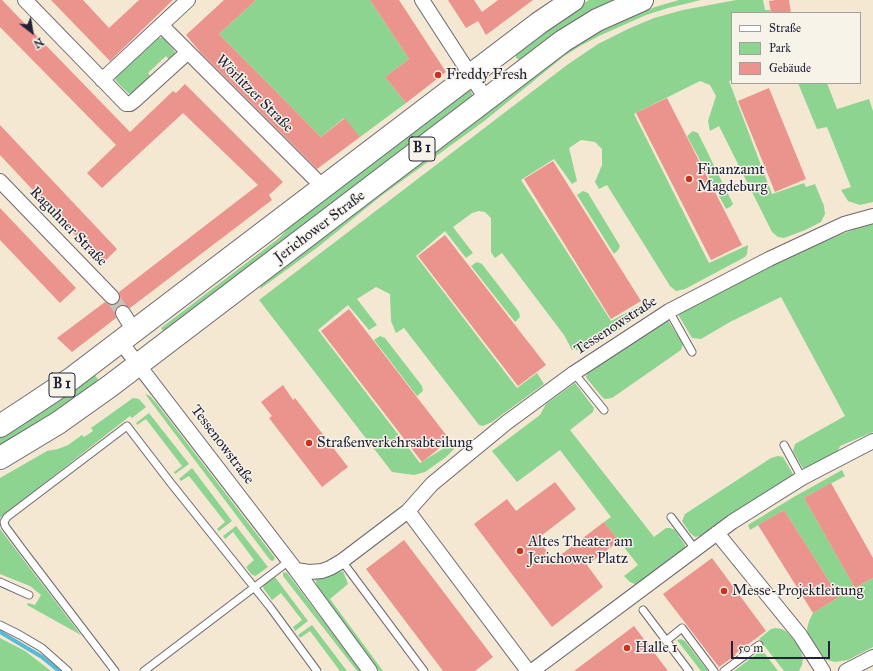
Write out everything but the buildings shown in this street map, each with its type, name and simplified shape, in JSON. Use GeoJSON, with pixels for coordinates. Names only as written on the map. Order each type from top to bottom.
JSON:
{"type":"FeatureCollection","features":[{"type":"Feature","properties":{"kind":"main road","name":"Jerichower Straße"},"geometry":{"type":"LineString","coordinates":[[0,426],[61,386],[126,329],[323,187],[549,15],[572,0]]}},
{"type":"Feature","properties":{"kind":"main road","name":"Jerichower Straße"},"geometry":{"type":"LineString","coordinates":[[0,458],[71,414],[138,365],[563,41],[585,26],[619,9],[642,0]]}},
{"type":"Feature","properties":{"kind":"street"},"geometry":{"type":"LineString","coordinates":[[25,0],[102,80],[125,103],[128,104],[134,101],[188,52]]}},
{"type":"Feature","properties":{"kind":"street"},"geometry":{"type":"LineString","coordinates":[[102,80],[188,0]]}},
{"type":"Feature","properties":{"kind":"street"},"geometry":{"type":"LineString","coordinates":[[422,0],[486,99]]}},
{"type":"Feature","properties":{"kind":"street","name":"Wörlitzer Straße"},"geometry":{"type":"LineString","coordinates":[[161,25],[323,187]]}},
{"type":"Feature","properties":{"kind":"street","name":"Raguhner Straße"},"geometry":{"type":"LineString","coordinates":[[0,181],[112,297]]}},
{"type":"Feature","properties":{"kind":"street","name":"Tessenowstraße"},"geometry":{"type":"LineString","coordinates":[[292,566],[309,572],[322,571],[342,561],[408,511],[432,484],[477,446],[574,373],[669,311],[769,259],[844,224],[873,216]]}},
{"type":"Feature","properties":{"kind":"street","name":"Tessenowstraße"},"geometry":{"type":"LineString","coordinates":[[126,329],[138,365],[292,566],[370,671]]}},
{"type":"Feature","properties":{"kind":"street"},"geometry":{"type":"LineString","coordinates":[[532,671],[695,548],[748,512],[802,478],[873,441]]}},
{"type":"Feature","properties":{"kind":"street"},"geometry":{"type":"LineString","coordinates":[[408,511],[528,671]]}},
{"type":"Feature","properties":{"kind":"street"},"geometry":{"type":"LineString","coordinates":[[717,533],[800,635],[823,671]]}},
{"type":"Feature","properties":{"kind":"street"},"geometry":{"type":"LineString","coordinates":[[846,671],[873,657]]}},
{"type":"Feature","properties":{"kind":"lane"},"geometry":{"type":"LineString","coordinates":[[669,311],[692,352]]}},
{"type":"Feature","properties":{"kind":"lane"},"geometry":{"type":"LineString","coordinates":[[574,373],[604,410]]}},
{"type":"Feature","properties":{"kind":"lane"},"geometry":{"type":"LineString","coordinates":[[115,671],[22,549],[5,526],[4,522],[7,517],[127,426],[317,671]]}},
{"type":"Feature","properties":{"kind":"lane"},"geometry":{"type":"LineString","coordinates":[[784,444],[802,478]]}},
{"type":"Feature","properties":{"kind":"lane"},"geometry":{"type":"LineString","coordinates":[[671,517],[695,548]]}},
{"type":"Feature","properties":{"kind":"lane"},"geometry":{"type":"LineString","coordinates":[[342,561],[424,671]]}},
{"type":"Feature","properties":{"kind":"lane"},"geometry":{"type":"LineString","coordinates":[[144,671],[254,588],[292,566]]}},
{"type":"Feature","properties":{"kind":"lane"},"geometry":{"type":"LineString","coordinates":[[0,582],[29,595]]}},
{"type":"Feature","properties":{"kind":"lane"},"geometry":{"type":"LineString","coordinates":[[643,610],[689,671]]}},
{"type":"Feature","properties":{"kind":"lane"},"geometry":{"type":"LineString","coordinates":[[0,625],[42,648],[68,671]]}},
{"type":"Feature","properties":{"kind":"lane"},"geometry":{"type":"LineString","coordinates":[[666,641],[682,628],[714,671]]}},
{"type":"Feature","properties":{"kind":"lane"},"geometry":{"type":"LineString","coordinates":[[724,671],[759,645]]}},
{"type":"Feature","properties":{"kind":"green space"},"geometry":{"type":"Polygon","coordinates":[[[256,0],[370,0],[409,59],[385,77],[406,103],[360,137],[344,118],[321,137],[219,34],[256,0]]]}},
{"type":"Feature","properties":{"kind":"green space"},"geometry":{"type":"Polygon","coordinates":[[[589,0],[622,0],[521,61],[516,58],[516,51],[560,17],[589,0]]]}},
{"type":"Feature","properties":{"kind":"green space"},"geometry":{"type":"Polygon","coordinates":[[[679,0],[701,0],[646,15],[599,36],[563,57],[483,122],[381,196],[318,247],[260,289],[261,284],[576,45],[619,21],[655,7],[679,0]]]}},
{"type":"Feature","properties":{"kind":"green space"},"geometry":{"type":"Polygon","coordinates":[[[736,0],[763,0],[765,10],[770,10],[771,12],[731,12],[731,80],[729,81],[772,194],[804,183],[806,187],[815,184],[824,206],[825,214],[821,222],[784,238],[778,237],[772,232],[719,126],[710,131],[708,121],[716,96],[710,85],[700,81],[634,114],[709,263],[748,245],[747,254],[745,257],[685,289],[676,291],[670,286],[607,185],[599,189],[595,182],[602,165],[602,149],[595,142],[581,140],[569,148],[577,181],[572,184],[554,159],[521,180],[611,321],[648,301],[647,308],[643,314],[587,350],[572,350],[564,335],[502,253],[495,258],[491,252],[491,218],[485,212],[479,211],[472,213],[453,227],[473,253],[466,258],[445,231],[416,256],[517,388],[537,373],[544,384],[492,422],[483,426],[479,425],[404,328],[396,333],[391,321],[390,294],[376,287],[357,299],[377,325],[369,330],[348,305],[318,330],[420,463],[457,440],[454,449],[446,457],[425,472],[414,475],[392,472],[259,300],[567,65],[598,44],[630,28],[654,18],[683,10],[736,0]]]}},
{"type":"Feature","properties":{"kind":"green space"},"geometry":{"type":"Polygon","coordinates":[[[157,37],[163,38],[175,52],[174,55],[169,60],[166,56],[148,73],[151,77],[135,92],[131,94],[128,93],[116,81],[116,75],[157,37]]]}},
{"type":"Feature","properties":{"kind":"green space"},"geometry":{"type":"Polygon","coordinates":[[[798,84],[827,84],[837,109],[869,99],[873,111],[873,202],[860,205],[848,201],[841,190],[851,187],[827,127],[817,129],[798,84]]]}},
{"type":"Feature","properties":{"kind":"green space"},"geometry":{"type":"Polygon","coordinates":[[[468,89],[471,91],[473,97],[166,335],[161,328],[279,238],[298,218],[468,89]]]}},
{"type":"Feature","properties":{"kind":"green space"},"geometry":{"type":"Polygon","coordinates":[[[693,131],[698,133],[733,204],[726,209],[687,136],[693,131]]]}},
{"type":"Feature","properties":{"kind":"green space"},"geometry":{"type":"Polygon","coordinates":[[[583,191],[588,193],[620,246],[614,254],[577,195],[583,191]]]}},
{"type":"Feature","properties":{"kind":"green space"},"geometry":{"type":"Polygon","coordinates":[[[873,224],[873,432],[840,446],[838,451],[805,469],[802,467],[793,451],[795,444],[845,416],[781,297],[730,322],[701,339],[692,338],[679,316],[680,313],[749,275],[786,257],[862,226],[873,224]]]}},
{"type":"Feature","properties":{"kind":"green space"},"geometry":{"type":"Polygon","coordinates":[[[477,262],[482,264],[519,312],[520,317],[515,322],[471,266],[477,262]]]}},
{"type":"Feature","properties":{"kind":"green space"},"geometry":{"type":"Polygon","coordinates":[[[667,321],[683,344],[681,350],[612,398],[603,398],[586,377],[587,374],[614,354],[667,321]]]}},
{"type":"Feature","properties":{"kind":"green space"},"geometry":{"type":"Polygon","coordinates":[[[380,336],[385,338],[422,386],[423,391],[417,396],[374,340],[380,336]]]}},
{"type":"Feature","properties":{"kind":"green space"},"geometry":{"type":"Polygon","coordinates":[[[93,372],[101,384],[0,450],[0,435],[93,372]]]}},
{"type":"Feature","properties":{"kind":"green space"},"geometry":{"type":"Polygon","coordinates":[[[575,383],[594,408],[593,412],[570,430],[654,537],[666,528],[670,528],[675,530],[685,545],[685,548],[637,585],[630,582],[624,576],[638,565],[604,522],[611,517],[560,450],[517,482],[492,451],[540,415],[546,404],[575,383]]]}},
{"type":"Feature","properties":{"kind":"green space"},"geometry":{"type":"Polygon","coordinates":[[[145,394],[150,396],[157,404],[275,558],[273,561],[270,560],[145,394]]]}},
{"type":"Feature","properties":{"kind":"green space"},"geometry":{"type":"Polygon","coordinates":[[[133,398],[139,399],[146,407],[132,418],[130,416],[0,518],[0,478],[47,451],[68,445],[82,435],[84,437],[93,431],[91,428],[133,398]]]}},
{"type":"Feature","properties":{"kind":"green space"},"geometry":{"type":"Polygon","coordinates":[[[149,413],[189,464],[175,474],[174,472],[182,466],[146,419],[137,425],[136,423],[149,413]]]}},
{"type":"Feature","properties":{"kind":"green space"},"geometry":{"type":"Polygon","coordinates":[[[778,456],[783,457],[793,474],[791,477],[700,536],[695,537],[690,533],[682,521],[685,514],[771,458],[778,456]]]}},
{"type":"Feature","properties":{"kind":"green space"},"geometry":{"type":"Polygon","coordinates":[[[192,468],[232,521],[219,531],[217,529],[225,522],[189,476],[181,481],[179,479],[192,468]]]}},
{"type":"Feature","properties":{"kind":"green space"},"geometry":{"type":"Polygon","coordinates":[[[842,470],[845,476],[804,498],[855,588],[873,578],[873,647],[848,660],[835,662],[827,660],[821,656],[808,635],[807,629],[813,613],[839,597],[784,510],[750,530],[748,525],[842,470]]]}},
{"type":"Feature","properties":{"kind":"green space"},"geometry":{"type":"Polygon","coordinates":[[[236,526],[268,567],[255,576],[251,574],[246,567],[254,560],[233,532],[225,539],[223,536],[236,526]]]}},
{"type":"Feature","properties":{"kind":"green space"},"geometry":{"type":"Polygon","coordinates":[[[0,529],[81,635],[27,605],[28,603],[35,605],[41,595],[30,586],[0,574],[0,529]]]}},
{"type":"Feature","properties":{"kind":"green space"},"geometry":{"type":"Polygon","coordinates":[[[343,571],[348,584],[330,599],[383,671],[379,671],[321,597],[315,579],[343,571]]]}},
{"type":"Feature","properties":{"kind":"green space"},"geometry":{"type":"Polygon","coordinates":[[[284,572],[287,573],[361,671],[357,671],[283,576],[284,572]]]}},
{"type":"Feature","properties":{"kind":"green space"},"geometry":{"type":"Polygon","coordinates":[[[275,577],[308,621],[295,631],[293,627],[302,620],[281,593],[272,600],[263,587],[275,577]]]}},
{"type":"Feature","properties":{"kind":"green space"},"geometry":{"type":"Polygon","coordinates":[[[312,625],[347,671],[340,671],[310,631],[300,638],[298,635],[312,625]]]}},
{"type":"Feature","properties":{"kind":"green space"},"geometry":{"type":"Polygon","coordinates":[[[771,629],[782,629],[787,632],[800,648],[803,658],[799,671],[784,671],[759,639],[771,629]]]}},
{"type":"Feature","properties":{"kind":"green space"},"geometry":{"type":"Polygon","coordinates":[[[0,638],[25,651],[51,671],[0,671],[0,638]]]}},
{"type":"Feature","properties":{"kind":"green space"},"geometry":{"type":"Polygon","coordinates":[[[681,639],[685,641],[708,671],[701,671],[677,640],[681,639]]]}},
{"type":"Feature","properties":{"kind":"green space"},"geometry":{"type":"Polygon","coordinates":[[[762,650],[778,671],[734,671],[762,650]]]}},
{"type":"Feature","properties":{"kind":"waterway"},"geometry":{"type":"LineString","coordinates":[[0,632],[42,657],[59,671]]}},
{"type":"Feature","properties":{"kind":"tunnel"},"geometry":{"type":"LineString","coordinates":[[112,297],[123,313]]}},
{"type":"Feature","properties":{"kind":"place","name":"Freddy Fresh"},"geometry":{"type":"Point","coordinates":[438,75]}},
{"type":"Feature","properties":{"kind":"place","name":"Finanzamt Magdeburg"},"geometry":{"type":"Point","coordinates":[689,179]}},
{"type":"Feature","properties":{"kind":"place","name":"Straßenverkehrsabteilung"},"geometry":{"type":"Point","coordinates":[309,443]}},
{"type":"Feature","properties":{"kind":"place","name":"Altes Theater am Jerichower Platz"},"geometry":{"type":"Point","coordinates":[520,551]}},
{"type":"Feature","properties":{"kind":"place","name":"Messe-Projektleitung"},"geometry":{"type":"Point","coordinates":[724,591]}},
{"type":"Feature","properties":{"kind":"place","name":"Halle 1"},"geometry":{"type":"Point","coordinates":[627,648]}}]}
